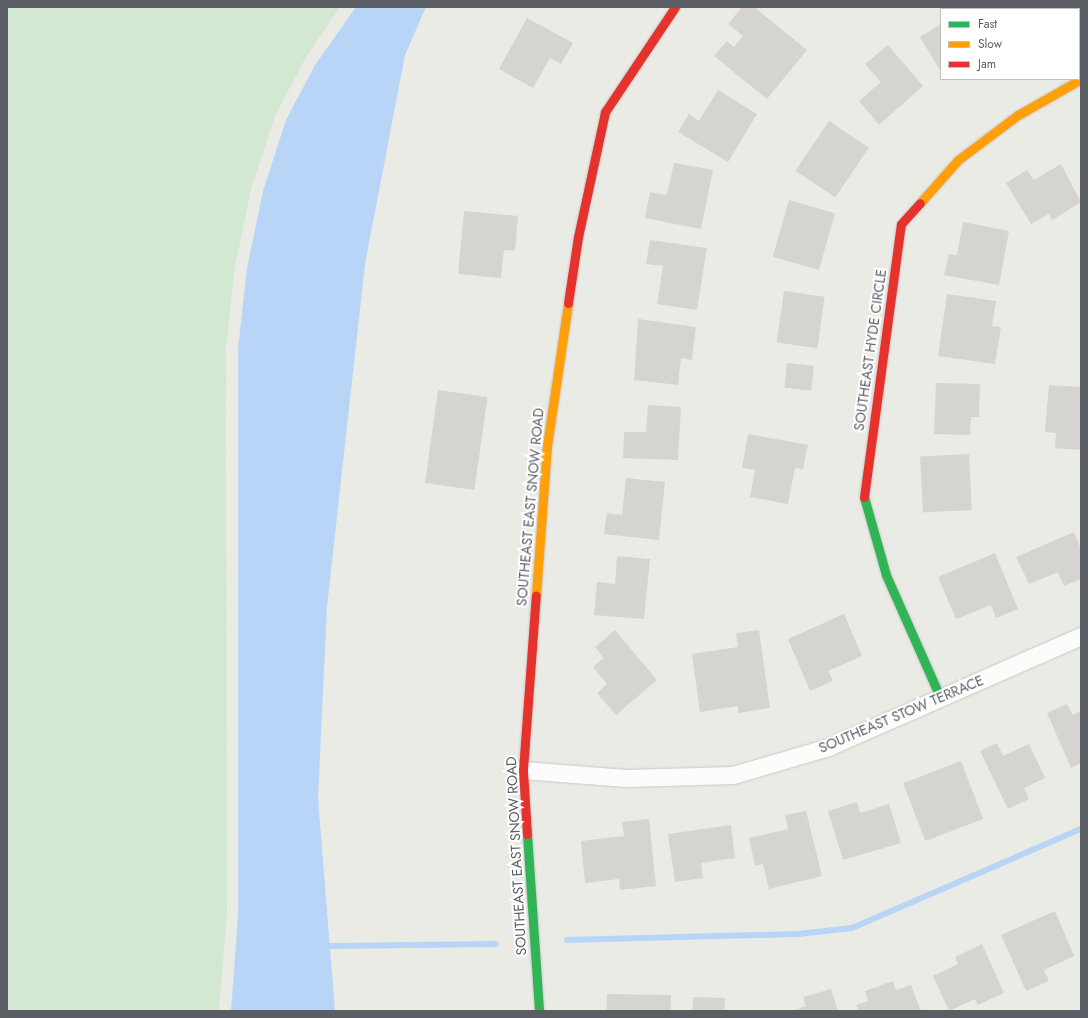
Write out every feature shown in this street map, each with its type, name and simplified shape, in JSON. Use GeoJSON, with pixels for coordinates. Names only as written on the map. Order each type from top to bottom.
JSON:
{"type":"FeatureCollection","features":[{"type":"Feature","properties":{"kind":"street","name":"SOUTHEAST EAST SNOW ROAD"},"geometry":{"type":"LineString","coordinates":[[539,1011],[524,770],[547,446],[578,237],[605,112],[675,7]]}},
{"type":"Feature","properties":{"kind":"street","name":"SOUTHEAST HYDE CIRCLE"},"geometry":{"type":"LineString","coordinates":[[940,697],[886,575],[863,493],[901,224],[958,160],[1018,115],[1079,80]]}},
{"type":"Feature","properties":{"kind":"street","name":"SOUTHEAST STOW TERRACE"},"geometry":{"type":"LineString","coordinates":[[524,770],[626,778],[733,775],[828,747],[1081,636]]}},
{"type":"Feature","properties":{"kind":"green space"},"geometry":{"type":"Polygon","coordinates":[[[7,7],[340,7],[306,57],[275,116],[252,186],[235,266],[226,348],[227,915],[219,1011],[7,1011],[7,7]]]}},
{"type":"Feature","properties":{"kind":"water"},"geometry":{"type":"Polygon","coordinates":[[[356,7],[426,7],[405,55],[365,264],[327,607],[318,798],[335,1011],[231,1011],[238,916],[238,349],[247,268],[263,191],[286,120],[315,65],[356,7]]]}},
{"type":"Feature","properties":{"kind":"building"},"geometry":{"type":"Polygon","coordinates":[[[742,7],[754,7],[807,50],[767,99],[714,56],[727,41],[734,47],[743,36],[728,24],[742,7]]]}},
{"type":"Feature","properties":{"kind":"building"},"geometry":{"type":"Polygon","coordinates":[[[995,7],[1060,7],[1060,8],[995,7]]]}},
{"type":"Feature","properties":{"kind":"building"},"geometry":{"type":"Polygon","coordinates":[[[527,18],[573,43],[561,64],[550,58],[533,88],[499,69],[527,18]]]}},
{"type":"Feature","properties":{"kind":"building"},"geometry":{"type":"Polygon","coordinates":[[[940,25],[940,70],[920,37],[940,25]]]}},
{"type":"Feature","properties":{"kind":"building"},"geometry":{"type":"Polygon","coordinates":[[[888,45],[923,86],[879,125],[859,101],[881,82],[865,64],[888,45]]]}},
{"type":"Feature","properties":{"kind":"building"},"geometry":{"type":"Polygon","coordinates":[[[718,90],[757,114],[728,162],[678,132],[689,114],[699,121],[718,90]]]}},
{"type":"Feature","properties":{"kind":"building"},"geometry":{"type":"Polygon","coordinates":[[[829,121],[869,148],[835,198],[795,171],[829,121]]]}},
{"type":"Feature","properties":{"kind":"building"},"geometry":{"type":"Polygon","coordinates":[[[674,163],[713,170],[701,229],[645,218],[650,192],[667,195],[674,163]]]}},
{"type":"Feature","properties":{"kind":"building"},"geometry":{"type":"Polygon","coordinates":[[[1061,164],[1081,202],[1052,220],[1049,214],[1031,224],[1006,183],[1027,170],[1034,180],[1061,164]]]}},
{"type":"Feature","properties":{"kind":"building"},"geometry":{"type":"Polygon","coordinates":[[[789,200],[835,213],[819,270],[773,257],[789,200]]]}},
{"type":"Feature","properties":{"kind":"building"},"geometry":{"type":"Polygon","coordinates":[[[464,211],[518,216],[515,251],[504,250],[501,278],[458,274],[464,211]]]}},
{"type":"Feature","properties":{"kind":"building"},"geometry":{"type":"Polygon","coordinates":[[[963,222],[1009,231],[999,285],[944,275],[949,254],[957,255],[963,222]]]}},
{"type":"Feature","properties":{"kind":"building"},"geometry":{"type":"Polygon","coordinates":[[[650,240],[707,248],[697,310],[657,304],[663,266],[646,264],[650,240]]]}},
{"type":"Feature","properties":{"kind":"building"},"geometry":{"type":"Polygon","coordinates":[[[784,291],[825,297],[817,348],[777,342],[784,291]]]}},
{"type":"Feature","properties":{"kind":"building"},"geometry":{"type":"Polygon","coordinates":[[[947,294],[996,301],[992,326],[1001,327],[995,364],[938,356],[947,294]]]}},
{"type":"Feature","properties":{"kind":"building"},"geometry":{"type":"Polygon","coordinates":[[[638,319],[696,327],[692,360],[681,358],[678,385],[634,380],[638,319]]]}},
{"type":"Feature","properties":{"kind":"building"},"geometry":{"type":"Polygon","coordinates":[[[787,363],[814,366],[811,391],[784,388],[787,363]]]}},
{"type":"Feature","properties":{"kind":"building"},"geometry":{"type":"Polygon","coordinates":[[[936,383],[980,384],[979,417],[971,417],[970,435],[934,434],[936,383]]]}},
{"type":"Feature","properties":{"kind":"building"},"geometry":{"type":"Polygon","coordinates":[[[1049,385],[1081,387],[1081,450],[1055,448],[1056,433],[1045,432],[1049,385]]]}},
{"type":"Feature","properties":{"kind":"building"},"geometry":{"type":"Polygon","coordinates":[[[438,390],[488,397],[474,490],[425,483],[438,390]]]}},
{"type":"Feature","properties":{"kind":"building"},"geometry":{"type":"Polygon","coordinates":[[[648,405],[681,407],[678,460],[623,458],[624,432],[646,432],[648,405]]]}},
{"type":"Feature","properties":{"kind":"building"},"geometry":{"type":"Polygon","coordinates":[[[748,434],[808,445],[803,469],[795,468],[788,504],[750,497],[755,470],[742,468],[748,434]]]}},
{"type":"Feature","properties":{"kind":"building"},"geometry":{"type":"Polygon","coordinates":[[[969,454],[972,510],[923,512],[920,457],[969,454]]]}},
{"type":"Feature","properties":{"kind":"building"},"geometry":{"type":"Polygon","coordinates":[[[626,478],[665,482],[659,540],[604,534],[607,513],[622,515],[626,478]]]}},
{"type":"Feature","properties":{"kind":"building"},"geometry":{"type":"Polygon","coordinates":[[[1074,532],[1081,549],[1081,579],[1064,586],[1058,572],[1029,584],[1016,557],[1074,532]]]}},
{"type":"Feature","properties":{"kind":"building"},"geometry":{"type":"Polygon","coordinates":[[[995,553],[1018,609],[996,618],[991,605],[956,619],[938,577],[995,553]]]}},
{"type":"Feature","properties":{"kind":"building"},"geometry":{"type":"Polygon","coordinates":[[[617,556],[650,559],[644,619],[594,615],[597,582],[615,584],[617,556]]]}},
{"type":"Feature","properties":{"kind":"building"},"geometry":{"type":"Polygon","coordinates":[[[844,614],[862,656],[828,671],[833,681],[810,691],[788,639],[844,614]]]}},
{"type":"Feature","properties":{"kind":"building"},"geometry":{"type":"Polygon","coordinates":[[[615,630],[657,680],[616,715],[597,693],[607,684],[593,667],[604,658],[595,647],[615,630]]]}},
{"type":"Feature","properties":{"kind":"building"},"geometry":{"type":"Polygon","coordinates":[[[759,630],[770,708],[738,713],[738,706],[700,712],[692,654],[738,647],[736,633],[759,630]]]}},
{"type":"Feature","properties":{"kind":"building"},"geometry":{"type":"Polygon","coordinates":[[[1067,704],[1073,715],[1081,711],[1081,763],[1071,768],[1047,713],[1067,704]]]}},
{"type":"Feature","properties":{"kind":"building"},"geometry":{"type":"Polygon","coordinates":[[[997,743],[1003,756],[1029,744],[1045,778],[1024,788],[1029,799],[1008,809],[980,751],[997,743]]]}},
{"type":"Feature","properties":{"kind":"building"},"geometry":{"type":"Polygon","coordinates":[[[961,761],[983,819],[925,841],[903,783],[961,761]]]}},
{"type":"Feature","properties":{"kind":"building"},"geometry":{"type":"Polygon","coordinates":[[[857,802],[860,813],[889,804],[901,843],[843,860],[828,811],[857,802]]]}},
{"type":"Feature","properties":{"kind":"building"},"geometry":{"type":"Polygon","coordinates":[[[806,811],[822,876],[769,889],[763,864],[755,866],[749,838],[788,829],[785,815],[806,811]]]}},
{"type":"Feature","properties":{"kind":"building"},"geometry":{"type":"Polygon","coordinates":[[[649,819],[656,886],[620,890],[619,879],[585,883],[581,841],[624,836],[622,822],[649,819]]]}},
{"type":"Feature","properties":{"kind":"building"},"geometry":{"type":"Polygon","coordinates":[[[731,825],[735,858],[701,863],[703,878],[675,882],[668,834],[731,825]]]}},
{"type":"Feature","properties":{"kind":"building"},"geometry":{"type":"Polygon","coordinates":[[[1055,911],[1074,956],[1044,970],[1049,981],[1026,991],[1001,935],[1055,911]]]}},
{"type":"Feature","properties":{"kind":"building"},"geometry":{"type":"Polygon","coordinates":[[[982,944],[1004,993],[978,1005],[975,999],[949,1011],[933,976],[958,964],[955,957],[982,944]]]}},
{"type":"Feature","properties":{"kind":"building"},"geometry":{"type":"Polygon","coordinates":[[[893,981],[896,990],[911,985],[921,1011],[859,1011],[856,1005],[868,1001],[865,991],[893,981]]]}},
{"type":"Feature","properties":{"kind":"building"},"geometry":{"type":"Polygon","coordinates":[[[831,989],[838,1011],[792,1011],[806,1006],[803,997],[831,989]]]}},
{"type":"Feature","properties":{"kind":"building"},"geometry":{"type":"Polygon","coordinates":[[[607,994],[671,995],[671,1011],[607,1011],[607,994]]]}},
{"type":"Feature","properties":{"kind":"building"},"geometry":{"type":"Polygon","coordinates":[[[693,997],[725,998],[725,1011],[693,1011],[693,997]]]}},
{"type":"Feature","properties":{"kind":"waterway"},"geometry":{"type":"LineString","coordinates":[[567,940],[798,934],[852,928],[1081,829]]}},
{"type":"Feature","properties":{"kind":"waterway"},"geometry":{"type":"LineString","coordinates":[[330,946],[496,944]]}},
{"type":"Feature","properties":{"kind":"traffic: fast"},"geometry":{"type":"LineString","coordinates":[[864,497],[886,575],[940,697]]}},
{"type":"Feature","properties":{"kind":"traffic: fast"},"geometry":{"type":"LineString","coordinates":[[527,834],[539,1011]]}},
{"type":"Feature","properties":{"kind":"traffic: slow"},"geometry":{"type":"LineString","coordinates":[[920,203],[958,160],[1018,115],[1079,80]]}},
{"type":"Feature","properties":{"kind":"traffic: slow"},"geometry":{"type":"LineString","coordinates":[[536,595],[547,446],[568,303]]}},
{"type":"Feature","properties":{"kind":"traffic: jam"},"geometry":{"type":"LineString","coordinates":[[568,303],[578,237],[605,112],[675,7]]}},
{"type":"Feature","properties":{"kind":"traffic: jam"},"geometry":{"type":"LineString","coordinates":[[864,497],[901,224],[920,203]]}},
{"type":"Feature","properties":{"kind":"traffic: jam"},"geometry":{"type":"LineString","coordinates":[[527,834],[523,770],[536,595]]}}]}
